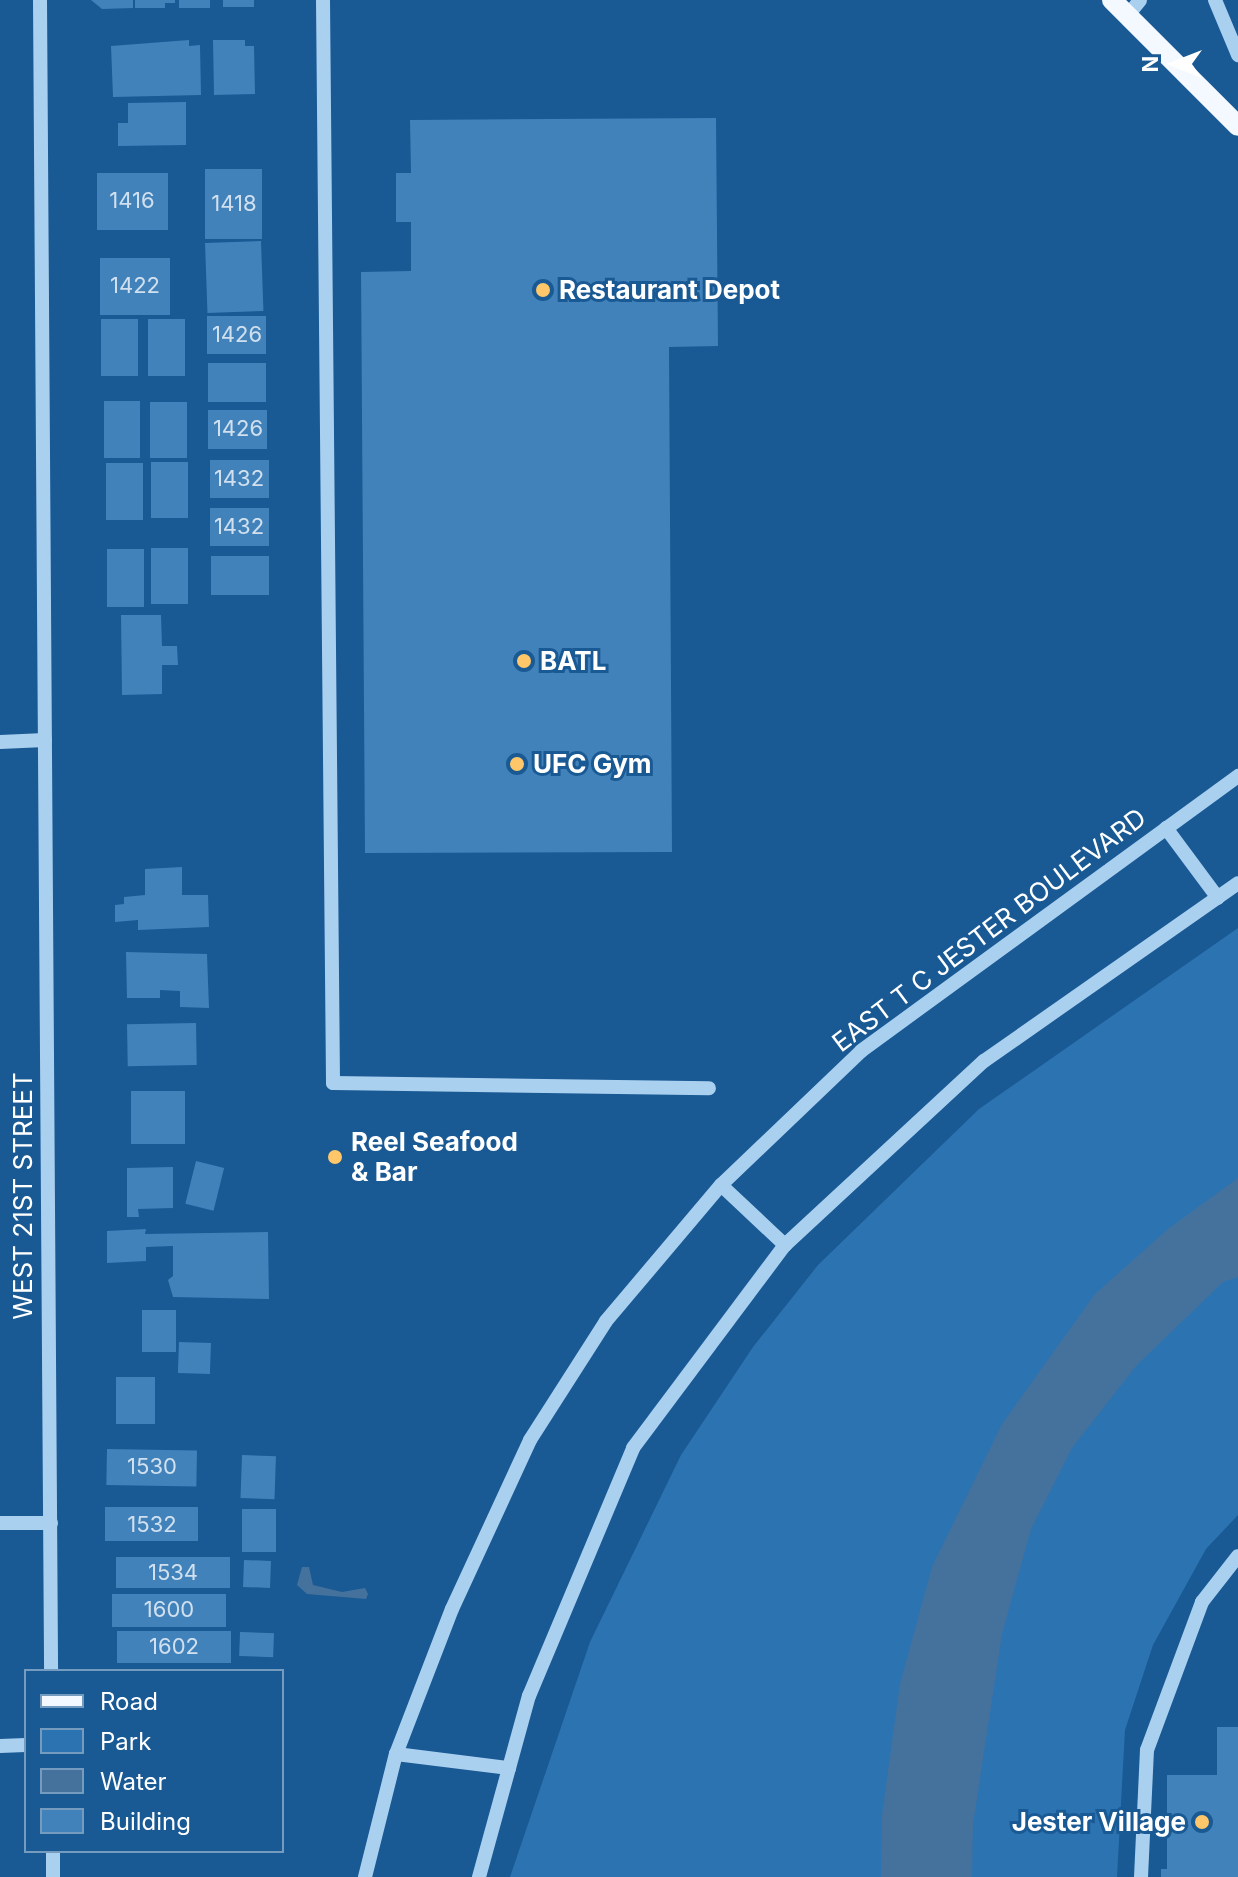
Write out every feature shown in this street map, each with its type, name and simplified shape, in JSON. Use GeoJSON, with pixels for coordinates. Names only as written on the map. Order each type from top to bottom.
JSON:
{"type":"FeatureCollection","features":[{"type":"Feature","properties":{"kind":"main road"},"geometry":{"type":"LineString","coordinates":[[1112,0],[1134,8],[1238,126]]}},
{"type":"Feature","properties":{"kind":"street","name":"WEST 21ST STREET"},"geometry":{"type":"LineString","coordinates":[[40,0],[51,1669]]}},
{"type":"Feature","properties":{"kind":"street"},"geometry":{"type":"LineString","coordinates":[[323,0],[333,1083],[709,1088]]}},
{"type":"Feature","properties":{"kind":"street"},"geometry":{"type":"LineString","coordinates":[[1215,0],[1238,55]]}},
{"type":"Feature","properties":{"kind":"street"},"geometry":{"type":"LineString","coordinates":[[0,742],[45,740]]}},
{"type":"Feature","properties":{"kind":"street","name":"EAST T C JESTER BOULEVARD"},"geometry":{"type":"LineString","coordinates":[[365,1877],[396,1754],[452,1609],[530,1440],[606,1321],[721,1185],[861,1051],[1238,776]]}},
{"type":"Feature","properties":{"kind":"street"},"geometry":{"type":"LineString","coordinates":[[1166,828],[1218,898]]}},
{"type":"Feature","properties":{"kind":"street"},"geometry":{"type":"LineString","coordinates":[[479,1877],[529,1696],[633,1448],[785,1245],[984,1061],[1238,883]]}},
{"type":"Feature","properties":{"kind":"street"},"geometry":{"type":"LineString","coordinates":[[721,1185],[785,1245]]}},
{"type":"Feature","properties":{"kind":"street"},"geometry":{"type":"LineString","coordinates":[[0,1523],[51,1523]]}},
{"type":"Feature","properties":{"kind":"street"},"geometry":{"type":"LineString","coordinates":[[1141,1877],[1147,1750],[1202,1602],[1238,1556]]}},
{"type":"Feature","properties":{"kind":"street"},"geometry":{"type":"LineString","coordinates":[[0,1746],[24,1745]]}},
{"type":"Feature","properties":{"kind":"street"},"geometry":{"type":"LineString","coordinates":[[396,1754],[509,1768]]}},
{"type":"Feature","properties":{"kind":"street"},"geometry":{"type":"LineString","coordinates":[[53,1853],[53,1877]]}},
{"type":"Feature","properties":{"kind":"green space"},"geometry":{"type":"Polygon","coordinates":[[[1238,928],[1238,1515],[1206,1549],[1153,1645],[1125,1730],[1117,1877],[510,1877],[590,1642],[681,1455],[753,1347],[818,1265],[979,1109],[1238,928]]]}},
{"type":"Feature","properties":{"kind":"water"},"geometry":{"type":"Polygon","coordinates":[[[1238,1178],[1238,1277],[1223,1282],[1136,1366],[1072,1448],[1031,1529],[1002,1634],[973,1824],[972,1877],[881,1877],[882,1815],[900,1684],[932,1567],[1002,1424],[1095,1294],[1168,1229],[1238,1178]]]}},
{"type":"Feature","properties":{"kind":"water"},"geometry":{"type":"Polygon","coordinates":[[[302,1567],[309,1567],[313,1585],[342,1592],[365,1588],[368,1594],[366,1599],[307,1594],[297,1585],[302,1567]]]}},
{"type":"Feature","properties":{"kind":"building"},"geometry":{"type":"Polygon","coordinates":[[[91,0],[133,0],[133,8],[102,9],[91,0]]]}},
{"type":"Feature","properties":{"kind":"building"},"geometry":{"type":"Polygon","coordinates":[[[135,0],[175,0],[175,3],[165,3],[165,8],[135,8],[135,0]]]}},
{"type":"Feature","properties":{"kind":"building"},"geometry":{"type":"Polygon","coordinates":[[[179,0],[210,0],[210,8],[179,8],[179,0]]]}},
{"type":"Feature","properties":{"kind":"building"},"geometry":{"type":"Polygon","coordinates":[[[223,0],[254,0],[254,7],[223,7],[223,0]]]}},
{"type":"Feature","properties":{"kind":"building"},"geometry":{"type":"Polygon","coordinates":[[[189,40],[189,46],[200,45],[201,95],[113,97],[111,46],[189,40]]]}},
{"type":"Feature","properties":{"kind":"building"},"geometry":{"type":"Polygon","coordinates":[[[213,40],[245,40],[245,46],[254,46],[255,94],[214,95],[213,40]]]}},
{"type":"Feature","properties":{"kind":"building"},"geometry":{"type":"Polygon","coordinates":[[[186,102],[186,145],[118,146],[118,123],[128,123],[128,103],[186,102]]]}},
{"type":"Feature","properties":{"kind":"building"},"geometry":{"type":"Polygon","coordinates":[[[716,118],[718,346],[669,347],[672,852],[365,853],[361,272],[411,271],[411,222],[396,222],[396,173],[411,173],[410,120],[716,118]]]}},
{"type":"Feature","properties":{"kind":"building"},"geometry":{"type":"Polygon","coordinates":[[[205,169],[262,169],[262,239],[205,239],[205,169]]]}},
{"type":"Feature","properties":{"kind":"building"},"geometry":{"type":"Polygon","coordinates":[[[97,173],[168,173],[168,230],[97,230],[97,173]]]}},
{"type":"Feature","properties":{"kind":"building"},"geometry":{"type":"Polygon","coordinates":[[[261,241],[263,311],[207,313],[205,243],[261,241]]]}},
{"type":"Feature","properties":{"kind":"building"},"geometry":{"type":"Polygon","coordinates":[[[100,258],[170,258],[170,315],[100,315],[100,258]]]}},
{"type":"Feature","properties":{"kind":"building"},"geometry":{"type":"Polygon","coordinates":[[[207,316],[266,316],[266,354],[207,354],[207,316]]]}},
{"type":"Feature","properties":{"kind":"building"},"geometry":{"type":"Polygon","coordinates":[[[101,319],[138,319],[138,376],[101,376],[101,319]]]}},
{"type":"Feature","properties":{"kind":"building"},"geometry":{"type":"Polygon","coordinates":[[[148,319],[185,319],[185,376],[148,376],[148,319]]]}},
{"type":"Feature","properties":{"kind":"building"},"geometry":{"type":"Polygon","coordinates":[[[208,363],[266,363],[266,402],[208,402],[208,363]]]}},
{"type":"Feature","properties":{"kind":"building"},"geometry":{"type":"Polygon","coordinates":[[[104,401],[140,401],[140,458],[104,458],[104,401]]]}},
{"type":"Feature","properties":{"kind":"building"},"geometry":{"type":"Polygon","coordinates":[[[150,402],[187,402],[187,458],[150,458],[150,402]]]}},
{"type":"Feature","properties":{"kind":"building"},"geometry":{"type":"Polygon","coordinates":[[[208,410],[267,410],[267,449],[208,449],[208,410]]]}},
{"type":"Feature","properties":{"kind":"building"},"geometry":{"type":"Polygon","coordinates":[[[210,460],[269,460],[269,498],[210,498],[210,460]]]}},
{"type":"Feature","properties":{"kind":"building"},"geometry":{"type":"Polygon","coordinates":[[[151,462],[188,462],[188,518],[151,518],[151,462]]]}},
{"type":"Feature","properties":{"kind":"building"},"geometry":{"type":"Polygon","coordinates":[[[106,463],[143,463],[143,520],[106,520],[106,463]]]}},
{"type":"Feature","properties":{"kind":"building"},"geometry":{"type":"Polygon","coordinates":[[[210,508],[269,508],[269,546],[210,546],[210,508]]]}},
{"type":"Feature","properties":{"kind":"building"},"geometry":{"type":"Polygon","coordinates":[[[151,548],[188,548],[188,604],[151,604],[151,548]]]}},
{"type":"Feature","properties":{"kind":"building"},"geometry":{"type":"Polygon","coordinates":[[[107,549],[144,549],[144,607],[107,607],[107,549]]]}},
{"type":"Feature","properties":{"kind":"building"},"geometry":{"type":"Polygon","coordinates":[[[211,556],[269,556],[269,595],[211,595],[211,556]]]}},
{"type":"Feature","properties":{"kind":"building"},"geometry":{"type":"Polygon","coordinates":[[[121,615],[161,615],[162,646],[177,646],[178,665],[162,665],[162,694],[122,695],[121,615]]]}},
{"type":"Feature","properties":{"kind":"building"},"geometry":{"type":"Polygon","coordinates":[[[182,867],[182,895],[208,895],[209,927],[138,930],[138,920],[115,922],[115,905],[124,904],[124,897],[145,895],[145,869],[182,867]]]}},
{"type":"Feature","properties":{"kind":"building"},"geometry":{"type":"Polygon","coordinates":[[[126,952],[207,954],[209,1008],[180,1007],[180,991],[160,990],[160,998],[127,998],[126,952]]]}},
{"type":"Feature","properties":{"kind":"building"},"geometry":{"type":"Polygon","coordinates":[[[196,1023],[197,1065],[128,1066],[127,1024],[196,1023]]]}},
{"type":"Feature","properties":{"kind":"building"},"geometry":{"type":"Polygon","coordinates":[[[131,1091],[185,1091],[185,1144],[131,1144],[131,1091]]]}},
{"type":"Feature","properties":{"kind":"building"},"geometry":{"type":"Polygon","coordinates":[[[196,1161],[224,1168],[213,1211],[185,1204],[196,1161]]]}},
{"type":"Feature","properties":{"kind":"building"},"geometry":{"type":"Polygon","coordinates":[[[173,1167],[173,1208],[138,1209],[139,1217],[127,1217],[127,1168],[173,1167]]]}},
{"type":"Feature","properties":{"kind":"building"},"geometry":{"type":"Polygon","coordinates":[[[146,1229],[145,1234],[268,1232],[269,1299],[173,1297],[168,1280],[173,1276],[173,1246],[146,1247],[146,1261],[107,1263],[107,1231],[146,1229]]]}},
{"type":"Feature","properties":{"kind":"building"},"geometry":{"type":"Polygon","coordinates":[[[142,1310],[176,1310],[176,1352],[142,1352],[142,1310]]]}},
{"type":"Feature","properties":{"kind":"building"},"geometry":{"type":"Polygon","coordinates":[[[179,1342],[211,1343],[210,1374],[178,1373],[179,1342]]]}},
{"type":"Feature","properties":{"kind":"building"},"geometry":{"type":"Polygon","coordinates":[[[116,1377],[155,1377],[155,1424],[116,1424],[116,1377]]]}},
{"type":"Feature","properties":{"kind":"building"},"geometry":{"type":"Polygon","coordinates":[[[107,1449],[197,1451],[196,1487],[106,1485],[107,1449]]]}},
{"type":"Feature","properties":{"kind":"building"},"geometry":{"type":"Polygon","coordinates":[[[242,1455],[276,1456],[274,1499],[240,1498],[242,1455]]]}},
{"type":"Feature","properties":{"kind":"building"},"geometry":{"type":"Polygon","coordinates":[[[105,1507],[198,1507],[198,1541],[105,1541],[105,1507]]]}},
{"type":"Feature","properties":{"kind":"building"},"geometry":{"type":"Polygon","coordinates":[[[242,1509],[276,1509],[276,1552],[242,1552],[242,1509]]]}},
{"type":"Feature","properties":{"kind":"building"},"geometry":{"type":"Polygon","coordinates":[[[116,1557],[230,1557],[230,1588],[116,1588],[116,1557]]]}},
{"type":"Feature","properties":{"kind":"building"},"geometry":{"type":"Polygon","coordinates":[[[244,1560],[271,1561],[270,1588],[243,1587],[244,1560]]]}},
{"type":"Feature","properties":{"kind":"building"},"geometry":{"type":"Polygon","coordinates":[[[112,1594],[226,1594],[226,1627],[112,1627],[112,1594]]]}},
{"type":"Feature","properties":{"kind":"building"},"geometry":{"type":"Polygon","coordinates":[[[117,1631],[231,1631],[231,1663],[117,1663],[117,1631]]]}},
{"type":"Feature","properties":{"kind":"building"},"geometry":{"type":"Polygon","coordinates":[[[240,1632],[274,1633],[273,1657],[239,1656],[240,1632]]]}},
{"type":"Feature","properties":{"kind":"building","name":"Jester Village"},"geometry":{"type":"Polygon","coordinates":[[[1217,1727],[1238,1727],[1238,1877],[1161,1877],[1161,1869],[1167,1869],[1167,1775],[1217,1775],[1217,1727]]]}},
{"type":"Feature","properties":{"kind":"place","name":"Restaurant Depot"},"geometry":{"type":"Point","coordinates":[543,290]}},
{"type":"Feature","properties":{"kind":"place","name":"BATL"},"geometry":{"type":"Point","coordinates":[524,661]}},
{"type":"Feature","properties":{"kind":"place","name":"UFC Gym"},"geometry":{"type":"Point","coordinates":[517,764]}},
{"type":"Feature","properties":{"kind":"place","name":"Reel Seafood & Bar"},"geometry":{"type":"Point","coordinates":[335,1157]}},
{"type":"Feature","properties":{"kind":"place","name":"Jester Village"},"geometry":{"type":"Point","coordinates":[1202,1822]}}]}
